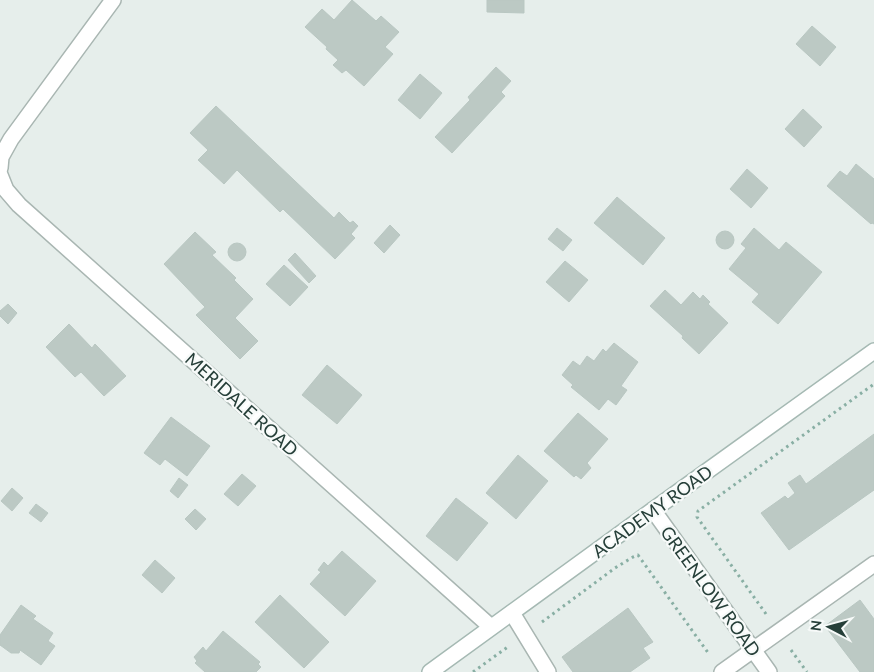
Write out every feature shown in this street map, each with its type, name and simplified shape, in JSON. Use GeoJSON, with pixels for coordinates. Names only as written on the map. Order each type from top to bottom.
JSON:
{"type":"FeatureCollection","features":[{"type":"Feature","properties":{"kind":"street"},"geometry":{"type":"LineString","coordinates":[[0,168],[2,157],[11,139],[113,0]]}},
{"type":"Feature","properties":{"kind":"street","name":"MERIDALE ROAD"},"geometry":{"type":"LineString","coordinates":[[0,175],[6,190],[19,205],[491,627]]}},
{"type":"Feature","properties":{"kind":"street","name":"ACADEMY ROAD"},"geometry":{"type":"LineString","coordinates":[[430,672],[874,351]]}},
{"type":"Feature","properties":{"kind":"street","name":"GREENLOW ROAD"},"geometry":{"type":"LineString","coordinates":[[653,510],[769,672]]}},
{"type":"Feature","properties":{"kind":"street"},"geometry":{"type":"LineString","coordinates":[[722,672],[874,564]]}},
{"type":"Feature","properties":{"kind":"street"},"geometry":{"type":"LineString","coordinates":[[512,613],[548,672]]}},
{"type":"Feature","properties":{"kind":"path"},"geometry":{"type":"LineString","coordinates":[[807,672],[697,518],[698,511],[874,384]]}},
{"type":"Feature","properties":{"kind":"path"},"geometry":{"type":"LineString","coordinates":[[473,672],[632,556],[638,555],[711,656]]}},
{"type":"Feature","properties":{"kind":"building"},"geometry":{"type":"Polygon","coordinates":[[[352,0],[376,21],[381,16],[399,32],[385,47],[393,54],[364,86],[346,70],[342,73],[333,65],[338,60],[305,27],[322,9],[334,20],[352,0]]]}},
{"type":"Feature","properties":{"kind":"building"},"geometry":{"type":"Polygon","coordinates":[[[487,0],[524,0],[524,13],[487,12],[487,0]]]}},
{"type":"Feature","properties":{"kind":"building"},"geometry":{"type":"Polygon","coordinates":[[[812,26],[836,47],[820,66],[796,44],[812,26]]]}},
{"type":"Feature","properties":{"kind":"building"},"geometry":{"type":"Polygon","coordinates":[[[496,67],[511,81],[501,92],[505,96],[452,153],[435,137],[470,100],[468,97],[496,67]]]}},
{"type":"Feature","properties":{"kind":"building"},"geometry":{"type":"Polygon","coordinates":[[[420,74],[442,93],[420,119],[398,100],[420,74]]]}},
{"type":"Feature","properties":{"kind":"building"},"geometry":{"type":"Polygon","coordinates":[[[216,106],[334,218],[339,212],[350,223],[353,221],[358,226],[351,234],[355,238],[335,259],[283,209],[280,212],[237,170],[224,184],[198,160],[208,150],[190,133],[216,106]]]}},
{"type":"Feature","properties":{"kind":"building"},"geometry":{"type":"Polygon","coordinates":[[[803,109],[822,127],[804,147],[785,129],[803,109]]]}},
{"type":"Feature","properties":{"kind":"building"},"geometry":{"type":"Polygon","coordinates":[[[856,164],[874,179],[874,224],[871,224],[827,186],[840,171],[847,176],[856,164]]]}},
{"type":"Feature","properties":{"kind":"building"},"geometry":{"type":"Polygon","coordinates":[[[747,169],[768,188],[751,208],[730,189],[747,169]]]}},
{"type":"Feature","properties":{"kind":"building"},"geometry":{"type":"Polygon","coordinates":[[[617,197],[665,238],[643,265],[594,223],[617,197]]]}},
{"type":"Feature","properties":{"kind":"building"},"geometry":{"type":"Polygon","coordinates":[[[390,225],[400,235],[384,253],[374,243],[390,225]]]}},
{"type":"Feature","properties":{"kind":"building"},"geometry":{"type":"Polygon","coordinates":[[[557,228],[572,240],[563,251],[548,239],[557,228]]]}},
{"type":"Feature","properties":{"kind":"building"},"geometry":{"type":"Polygon","coordinates":[[[754,228],[779,250],[786,242],[822,272],[778,324],[752,302],[759,294],[729,269],[746,248],[741,244],[754,228]]]}},
{"type":"Feature","properties":{"kind":"building"},"geometry":{"type":"Polygon","coordinates":[[[721,231],[729,231],[734,236],[732,247],[721,249],[716,244],[716,236],[721,231]]]}},
{"type":"Feature","properties":{"kind":"building"},"geometry":{"type":"Polygon","coordinates":[[[195,232],[216,252],[212,255],[236,278],[234,280],[253,299],[235,318],[258,341],[240,359],[196,315],[205,307],[164,264],[195,232]]]}},
{"type":"Feature","properties":{"kind":"building"},"geometry":{"type":"Polygon","coordinates":[[[237,243],[243,246],[246,252],[243,258],[237,261],[231,258],[228,252],[231,246],[237,243]]]}},
{"type":"Feature","properties":{"kind":"building"},"geometry":{"type":"Polygon","coordinates":[[[295,253],[316,276],[309,283],[288,260],[295,253]]]}},
{"type":"Feature","properties":{"kind":"building"},"geometry":{"type":"Polygon","coordinates":[[[565,261],[588,280],[569,302],[546,282],[565,261]]]}},
{"type":"Feature","properties":{"kind":"building"},"geometry":{"type":"Polygon","coordinates":[[[284,265],[308,287],[290,306],[266,284],[284,265]]]}},
{"type":"Feature","properties":{"kind":"building"},"geometry":{"type":"Polygon","coordinates":[[[665,290],[681,305],[693,292],[700,299],[703,295],[710,302],[708,304],[728,323],[699,354],[682,338],[683,336],[650,306],[665,290]]]}},
{"type":"Feature","properties":{"kind":"building"},"geometry":{"type":"Polygon","coordinates":[[[8,304],[17,313],[8,324],[0,316],[0,311],[8,304]]]}},
{"type":"Feature","properties":{"kind":"building"},"geometry":{"type":"Polygon","coordinates":[[[69,324],[92,348],[95,344],[126,376],[104,396],[81,372],[75,377],[46,347],[69,324]]]}},
{"type":"Feature","properties":{"kind":"building"},"geometry":{"type":"Polygon","coordinates":[[[614,343],[638,362],[621,386],[627,390],[616,405],[608,399],[599,410],[571,387],[573,385],[562,375],[573,361],[580,366],[587,356],[594,361],[603,349],[606,352],[614,343]]]}},
{"type":"Feature","properties":{"kind":"building"},"geometry":{"type":"Polygon","coordinates":[[[327,365],[362,395],[337,424],[302,395],[327,365]]]}},
{"type":"Feature","properties":{"kind":"building"},"geometry":{"type":"Polygon","coordinates":[[[578,413],[608,439],[587,463],[591,468],[581,479],[576,475],[574,477],[544,451],[578,413]]]}},
{"type":"Feature","properties":{"kind":"building"},"geometry":{"type":"Polygon","coordinates":[[[171,417],[210,446],[187,476],[165,459],[160,465],[144,453],[171,417]]]}},
{"type":"Feature","properties":{"kind":"building"},"geometry":{"type":"Polygon","coordinates":[[[874,434],[874,490],[789,550],[761,513],[785,496],[788,499],[795,493],[788,483],[800,475],[806,484],[874,434]]]}},
{"type":"Feature","properties":{"kind":"building"},"geometry":{"type":"Polygon","coordinates":[[[518,455],[548,481],[516,519],[486,493],[518,455]]]}},
{"type":"Feature","properties":{"kind":"building"},"geometry":{"type":"Polygon","coordinates":[[[242,474],[256,486],[238,506],[224,494],[242,474]]]}},
{"type":"Feature","properties":{"kind":"building"},"geometry":{"type":"Polygon","coordinates":[[[179,478],[188,485],[178,498],[170,491],[179,478]]]}},
{"type":"Feature","properties":{"kind":"building"},"geometry":{"type":"Polygon","coordinates":[[[12,488],[23,498],[12,511],[1,501],[12,488]]]}},
{"type":"Feature","properties":{"kind":"building"},"geometry":{"type":"Polygon","coordinates":[[[456,498],[488,523],[457,561],[426,536],[456,498]]]}},
{"type":"Feature","properties":{"kind":"building"},"geometry":{"type":"Polygon","coordinates":[[[36,504],[48,513],[41,522],[29,513],[36,504]]]}},
{"type":"Feature","properties":{"kind":"building"},"geometry":{"type":"Polygon","coordinates":[[[195,509],[206,519],[196,530],[185,519],[195,509]]]}},
{"type":"Feature","properties":{"kind":"building"},"geometry":{"type":"Polygon","coordinates":[[[342,551],[376,581],[345,616],[310,584],[321,572],[318,570],[324,562],[328,566],[342,551]]]}},
{"type":"Feature","properties":{"kind":"building"},"geometry":{"type":"Polygon","coordinates":[[[155,560],[175,578],[162,593],[142,575],[155,560]]]}},
{"type":"Feature","properties":{"kind":"building"},"geometry":{"type":"Polygon","coordinates":[[[280,595],[329,642],[304,668],[255,622],[280,595]]]}},
{"type":"Feature","properties":{"kind":"building"},"geometry":{"type":"Polygon","coordinates":[[[860,600],[874,619],[874,672],[860,672],[825,626],[860,600]]]}},
{"type":"Feature","properties":{"kind":"building"},"geometry":{"type":"Polygon","coordinates":[[[21,605],[36,616],[33,619],[53,633],[48,641],[55,646],[41,665],[20,650],[19,653],[11,653],[0,645],[0,635],[21,605]]]}},
{"type":"Feature","properties":{"kind":"building"},"geometry":{"type":"Polygon","coordinates":[[[628,608],[653,642],[643,648],[650,658],[630,672],[573,672],[562,657],[628,608]]]}},
{"type":"Feature","properties":{"kind":"building"},"geometry":{"type":"Polygon","coordinates":[[[223,631],[260,662],[258,664],[261,667],[256,672],[205,672],[195,663],[197,661],[194,657],[203,647],[206,651],[223,631]]]}}]}
